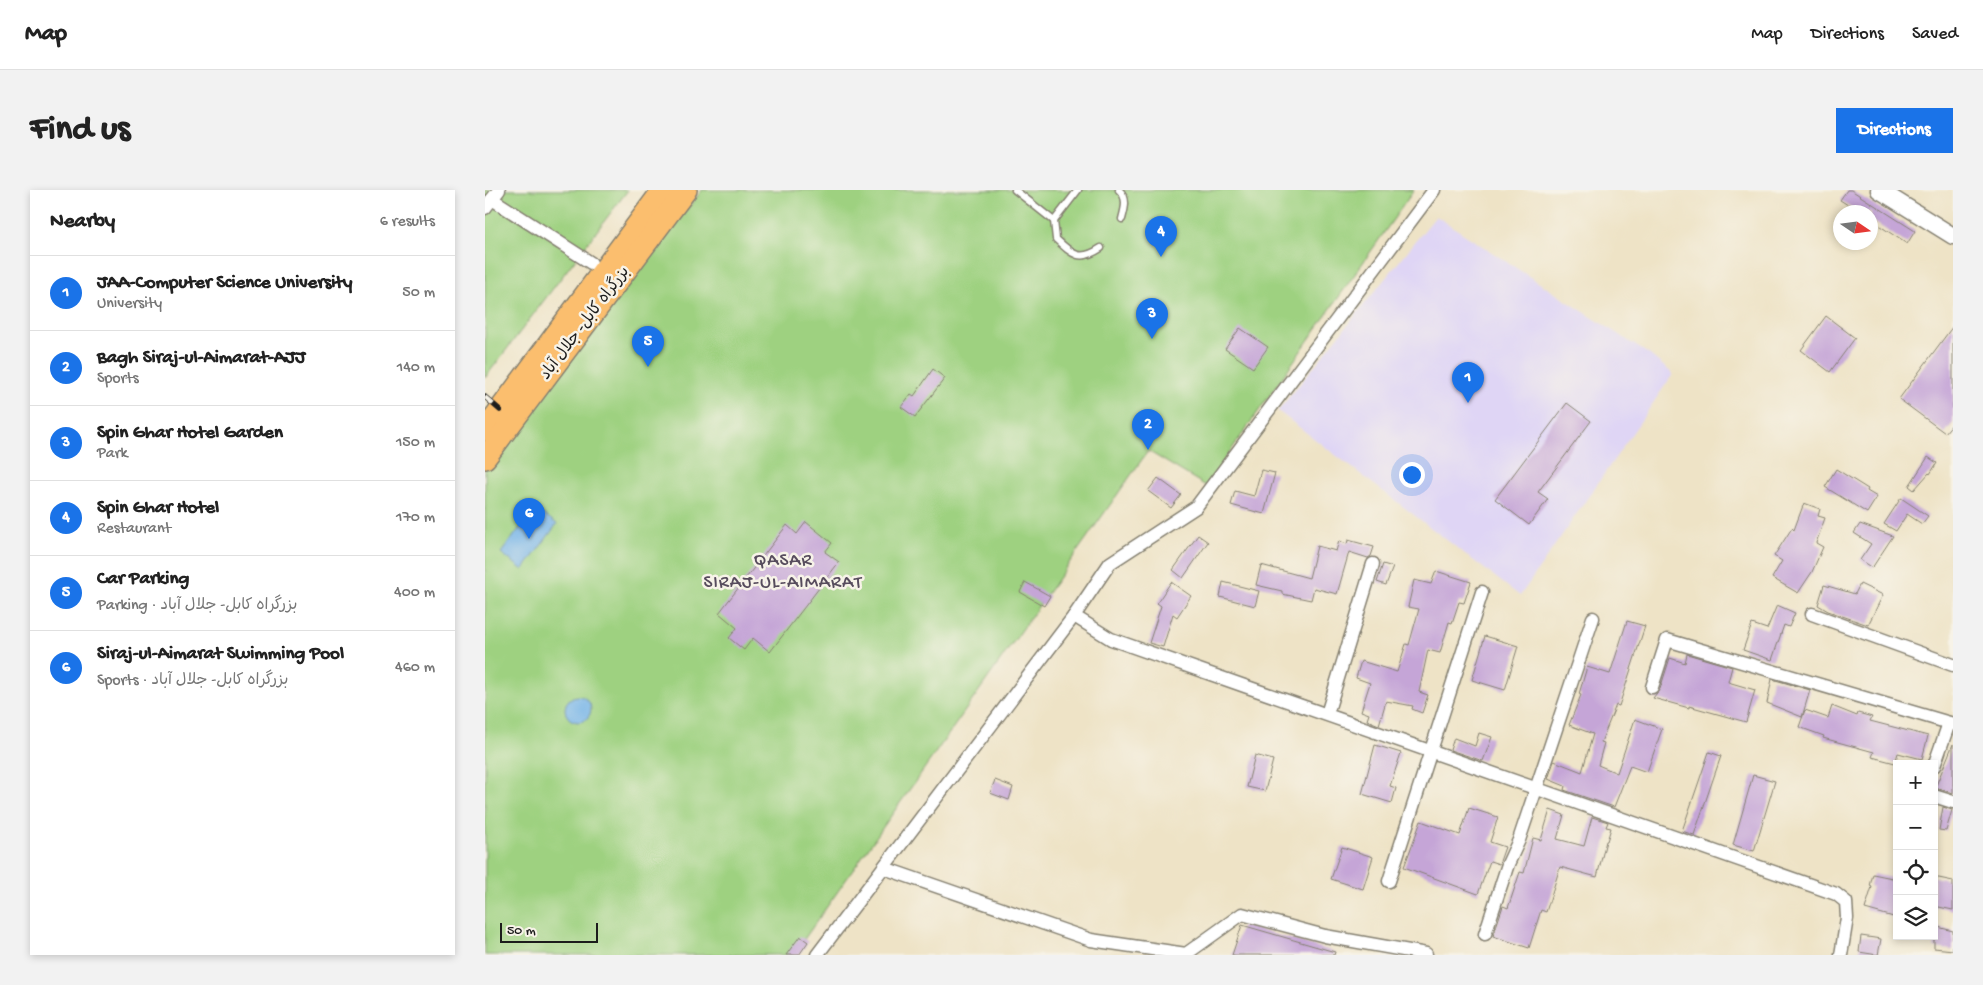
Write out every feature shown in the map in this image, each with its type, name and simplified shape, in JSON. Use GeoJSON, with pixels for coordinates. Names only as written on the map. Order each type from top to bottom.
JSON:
{"type":"FeatureCollection","features":[{"type":"Feature","properties":{"kind":"highway","name":"بزرگراه کابل- جلال آباد"},"geometry":{"type":"LineString","coordinates":[[485,430],[663,190]]}},
{"type":"Feature","properties":{"kind":"highway","name":"بزرگراه کابل- جلال آباد"},"geometry":{"type":"LineString","coordinates":[[485,458],[686,190]]}},
{"type":"Feature","properties":{"kind":"street"},"geometry":{"type":"LineString","coordinates":[[817,955],[1074,616],[1110,563],[1196,507],[1434,190]]}},
{"type":"Feature","properties":{"kind":"street"},"geometry":{"type":"LineString","coordinates":[[1879,190],[1953,236]]}},
{"type":"Feature","properties":{"kind":"street"},"geometry":{"type":"LineString","coordinates":[[492,199],[591,263]]}},
{"type":"Feature","properties":{"kind":"street"},"geometry":{"type":"LineString","coordinates":[[1327,714],[1373,564]]}},
{"type":"Feature","properties":{"kind":"street"},"geometry":{"type":"LineString","coordinates":[[1389,882],[1482,592]]}},
{"type":"Feature","properties":{"kind":"street"},"geometry":{"type":"LineString","coordinates":[[1812,614],[1953,666]]}},
{"type":"Feature","properties":{"kind":"street"},"geometry":{"type":"LineString","coordinates":[[1074,616],[1111,639],[1836,894],[1846,902],[1847,918],[1841,955]]}},
{"type":"Feature","properties":{"kind":"street"},"geometry":{"type":"LineString","coordinates":[[1485,934],[1508,864],[1519,840],[1593,618]]}},
{"type":"Feature","properties":{"kind":"street"},"geometry":{"type":"LineString","coordinates":[[1652,687],[1667,640],[1951,724],[1936,760]]}},
{"type":"Feature","properties":{"kind":"street"},"geometry":{"type":"LineString","coordinates":[[1938,797],[1953,802]]}},
{"type":"Feature","properties":{"kind":"street"},"geometry":{"type":"LineString","coordinates":[[884,868],[1091,940],[1186,954],[1242,914],[1325,936],[1425,955]]}},
{"type":"Feature","properties":{"kind":"lane"},"geometry":{"type":"LineString","coordinates":[[1015,190],[1054,221]]}},
{"type":"Feature","properties":{"kind":"lane"},"geometry":{"type":"LineString","coordinates":[[1078,190],[1054,221],[1056,239],[1076,255],[1089,256],[1101,248]]}},
{"type":"Feature","properties":{"kind":"lane"},"geometry":{"type":"LineString","coordinates":[[1119,190],[1123,194],[1126,206],[1122,219]]}},
{"type":"Feature","properties":{"kind":"shaded area"},"geometry":{"type":"Polygon","coordinates":[[[1436,216],[1650,355],[1673,374],[1520,596],[1278,411],[1436,216]]]}},
{"type":"Feature","properties":{"kind":"green space"},"geometry":{"type":"Polygon","coordinates":[[[485,190],[628,190],[485,378],[485,190]]]}},
{"type":"Feature","properties":{"kind":"green space"},"geometry":{"type":"Polygon","coordinates":[[[702,190],[1414,190],[1206,486],[1148,451],[793,955],[485,955],[485,470],[702,190]]]}},
{"type":"Feature","properties":{"kind":"water"},"geometry":{"type":"Polygon","coordinates":[[[535,508],[557,524],[523,570],[501,553],[535,508]]]}},
{"type":"Feature","properties":{"kind":"water"},"geometry":{"type":"Polygon","coordinates":[[[578,696],[587,700],[591,709],[587,718],[578,722],[569,718],[565,709],[569,700],[578,696]]]}},
{"type":"Feature","properties":{"kind":"building"},"geometry":{"type":"Polygon","coordinates":[[[1847,190],[1851,190],[1874,205],[1848,205],[1840,200],[1847,190]]]}},
{"type":"Feature","properties":{"kind":"building"},"geometry":{"type":"Polygon","coordinates":[[[1878,207],[1915,231],[1907,244],[1878,225],[1878,207]]]}},
{"type":"Feature","properties":{"kind":"building"},"geometry":{"type":"Polygon","coordinates":[[[1826,316],[1855,338],[1830,372],[1801,350],[1826,316]]]}},
{"type":"Feature","properties":{"kind":"building"},"geometry":{"type":"Polygon","coordinates":[[[1953,326],[1953,423],[1945,433],[1899,399],[1953,326]]]}},
{"type":"Feature","properties":{"kind":"building"},"geometry":{"type":"Polygon","coordinates":[[[1240,328],[1268,347],[1253,368],[1225,349],[1240,328]]]}},
{"type":"Feature","properties":{"kind":"building"},"geometry":{"type":"Polygon","coordinates":[[[933,369],[945,378],[915,417],[901,407],[911,394],[914,396],[933,369]]]}},
{"type":"Feature","properties":{"kind":"building"},"geometry":{"type":"Polygon","coordinates":[[[1567,403],[1591,421],[1538,492],[1548,499],[1529,525],[1495,499],[1567,403]]]}},
{"type":"Feature","properties":{"kind":"building"},"geometry":{"type":"Polygon","coordinates":[[[1928,457],[1937,463],[1930,474],[1914,490],[1909,486],[1928,457]]]}},
{"type":"Feature","properties":{"kind":"building"},"geometry":{"type":"Polygon","coordinates":[[[1836,469],[1868,489],[1867,491],[1877,497],[1867,513],[1825,487],[1836,469]]]}},
{"type":"Feature","properties":{"kind":"building"},"geometry":{"type":"Polygon","coordinates":[[[1261,470],[1275,473],[1264,514],[1231,505],[1235,491],[1254,496],[1261,470]]]}},
{"type":"Feature","properties":{"kind":"building"},"geometry":{"type":"Polygon","coordinates":[[[1158,478],[1181,495],[1171,508],[1148,491],[1158,478]]]}},
{"type":"Feature","properties":{"kind":"building"},"geometry":{"type":"Polygon","coordinates":[[[1901,498],[1928,516],[1922,524],[1907,514],[1896,531],[1884,524],[1901,498]]]}},
{"type":"Feature","properties":{"kind":"building"},"geometry":{"type":"Polygon","coordinates":[[[1804,503],[1820,509],[1818,516],[1825,518],[1816,543],[1823,547],[1812,572],[1798,593],[1772,578],[1782,561],[1774,556],[1792,528],[1794,530],[1804,503]]]}},
{"type":"Feature","properties":{"kind":"building"},"geometry":{"type":"Polygon","coordinates":[[[806,522],[832,543],[825,552],[839,562],[770,652],[753,638],[744,650],[729,638],[737,628],[719,613],[787,525],[797,534],[806,522]]]}},
{"type":"Feature","properties":{"kind":"building"},"geometry":{"type":"Polygon","coordinates":[[[1860,524],[1893,536],[1872,568],[1860,560],[1871,544],[1854,533],[1860,524]]]}},
{"type":"Feature","properties":{"kind":"building"},"geometry":{"type":"Polygon","coordinates":[[[1198,535],[1208,542],[1183,578],[1173,570],[1198,535]]]}},
{"type":"Feature","properties":{"kind":"building"},"geometry":{"type":"Polygon","coordinates":[[[1348,540],[1374,547],[1371,556],[1368,558],[1349,552],[1337,594],[1314,588],[1311,600],[1282,594],[1282,591],[1256,585],[1261,565],[1309,578],[1317,546],[1336,551],[1339,541],[1347,544],[1348,540]]]}},
{"type":"Feature","properties":{"kind":"building"},"geometry":{"type":"Polygon","coordinates":[[[1383,564],[1393,567],[1386,585],[1377,582],[1383,564]]]}},
{"type":"Feature","properties":{"kind":"building"},"geometry":{"type":"Polygon","coordinates":[[[1436,571],[1471,582],[1464,603],[1459,602],[1452,623],[1449,622],[1440,653],[1428,650],[1419,692],[1428,695],[1422,713],[1412,709],[1413,706],[1386,701],[1379,725],[1367,720],[1369,714],[1361,711],[1370,683],[1356,678],[1361,661],[1397,672],[1406,644],[1409,645],[1419,609],[1408,607],[1414,580],[1431,584],[1436,571]]]}},
{"type":"Feature","properties":{"kind":"building"},"geometry":{"type":"Polygon","coordinates":[[[1025,582],[1050,596],[1044,606],[1020,592],[1025,582]]]}},
{"type":"Feature","properties":{"kind":"building"},"geometry":{"type":"Polygon","coordinates":[[[1171,582],[1191,596],[1177,617],[1173,614],[1163,647],[1149,643],[1161,606],[1157,603],[1171,582]]]}},
{"type":"Feature","properties":{"kind":"building"},"geometry":{"type":"Polygon","coordinates":[[[1223,582],[1259,591],[1255,606],[1220,597],[1223,582]]]}},
{"type":"Feature","properties":{"kind":"building"},"geometry":{"type":"Polygon","coordinates":[[[1860,584],[1883,595],[1868,625],[1828,611],[1818,605],[1824,585],[1855,594],[1860,584]]]}},
{"type":"Feature","properties":{"kind":"building"},"geometry":{"type":"Polygon","coordinates":[[[1777,605],[1795,613],[1789,627],[1784,625],[1772,660],[1743,650],[1752,624],[1767,629],[1777,605]]]}},
{"type":"Feature","properties":{"kind":"building"},"geometry":{"type":"Polygon","coordinates":[[[1627,621],[1645,626],[1619,706],[1616,705],[1601,742],[1604,743],[1598,765],[1617,773],[1635,719],[1662,729],[1647,772],[1630,766],[1614,807],[1564,790],[1565,786],[1548,779],[1554,761],[1582,772],[1593,734],[1569,725],[1581,695],[1579,694],[1587,667],[1610,674],[1627,621]]]}},
{"type":"Feature","properties":{"kind":"building"},"geometry":{"type":"Polygon","coordinates":[[[1485,636],[1518,646],[1505,690],[1472,680],[1485,636]]]}},
{"type":"Feature","properties":{"kind":"building"},"geometry":{"type":"Polygon","coordinates":[[[1687,654],[1732,667],[1728,682],[1755,690],[1746,722],[1653,698],[1660,689],[1670,658],[1685,663],[1687,654]]]}},
{"type":"Feature","properties":{"kind":"building"},"geometry":{"type":"Polygon","coordinates":[[[1772,679],[1810,690],[1802,717],[1767,703],[1772,679]]]}},
{"type":"Feature","properties":{"kind":"building"},"geometry":{"type":"Polygon","coordinates":[[[1832,706],[1857,716],[1858,713],[1872,717],[1870,721],[1928,736],[1922,759],[1898,753],[1893,762],[1872,757],[1874,752],[1823,738],[1824,736],[1799,727],[1805,710],[1828,718],[1832,706]]]}},
{"type":"Feature","properties":{"kind":"building"},"geometry":{"type":"Polygon","coordinates":[[[1479,733],[1492,737],[1483,761],[1450,750],[1454,738],[1475,746],[1479,733]]]}},
{"type":"Feature","properties":{"kind":"building"},"geometry":{"type":"Polygon","coordinates":[[[1953,744],[1953,793],[1938,789],[1938,781],[1953,744]]]}},
{"type":"Feature","properties":{"kind":"building"},"geometry":{"type":"Polygon","coordinates":[[[1375,745],[1401,753],[1390,786],[1396,788],[1392,803],[1362,794],[1375,745]]]}},
{"type":"Feature","properties":{"kind":"building"},"geometry":{"type":"Polygon","coordinates":[[[1709,752],[1721,756],[1694,835],[1682,831],[1709,752]]]}},
{"type":"Feature","properties":{"kind":"building"},"geometry":{"type":"Polygon","coordinates":[[[1255,755],[1273,760],[1265,791],[1247,787],[1255,755]]]}},
{"type":"Feature","properties":{"kind":"building"},"geometry":{"type":"Polygon","coordinates":[[[1753,775],[1775,781],[1754,851],[1733,845],[1753,775]]]}},
{"type":"Feature","properties":{"kind":"building"},"geometry":{"type":"Polygon","coordinates":[[[995,780],[1013,787],[1009,800],[990,793],[995,780]]]}},
{"type":"Feature","properties":{"kind":"building"},"geometry":{"type":"Polygon","coordinates":[[[1943,807],[1952,810],[1946,831],[1939,830],[1943,807]]]}},
{"type":"Feature","properties":{"kind":"building"},"geometry":{"type":"Polygon","coordinates":[[[1469,808],[1498,817],[1490,842],[1505,847],[1499,864],[1490,861],[1478,894],[1404,867],[1421,821],[1460,835],[1469,808]]]}},
{"type":"Feature","properties":{"kind":"building"},"geometry":{"type":"Polygon","coordinates":[[[1550,810],[1564,815],[1557,839],[1584,846],[1592,817],[1608,822],[1606,827],[1611,828],[1597,877],[1560,867],[1546,912],[1541,910],[1529,948],[1493,936],[1503,906],[1508,908],[1520,872],[1524,873],[1533,838],[1541,840],[1550,810]]]}},
{"type":"Feature","properties":{"kind":"building"},"geometry":{"type":"Polygon","coordinates":[[[1342,847],[1373,857],[1363,889],[1331,879],[1342,847]]]}},
{"type":"Feature","properties":{"kind":"building"},"geometry":{"type":"Polygon","coordinates":[[[1873,874],[1893,878],[1893,917],[1865,909],[1872,887],[1870,886],[1873,874]]]}},
{"type":"Feature","properties":{"kind":"building"},"geometry":{"type":"Polygon","coordinates":[[[1938,878],[1953,881],[1953,910],[1938,907],[1938,878]]]}},
{"type":"Feature","properties":{"kind":"building"},"geometry":{"type":"Polygon","coordinates":[[[1242,925],[1335,952],[1334,955],[1232,955],[1242,925]]]}},
{"type":"Feature","properties":{"kind":"building"},"geometry":{"type":"Polygon","coordinates":[[[1938,927],[1953,931],[1953,950],[1934,948],[1934,940],[1938,940],[1938,927]]]}},
{"type":"Feature","properties":{"kind":"building"},"geometry":{"type":"Polygon","coordinates":[[[800,936],[808,942],[799,955],[786,955],[800,936]]]}},
{"type":"Feature","properties":{"kind":"building"},"geometry":{"type":"Polygon","coordinates":[[[1861,936],[1881,939],[1878,955],[1859,952],[1861,936]]]}},
{"type":"Feature","properties":{"kind":"railway"},"geometry":{"type":"LineString","coordinates":[[485,397],[500,410]]}},
{"type":"Feature","properties":{"kind":"place","name":"Spin Ghar Hotel"},"geometry":{"type":"Point","coordinates":[1161,257]}},
{"type":"Feature","properties":{"kind":"place","name":"Spin Ghar Hotel Garden"},"geometry":{"type":"Point","coordinates":[1152,339]}},
{"type":"Feature","properties":{"kind":"place","name":"Car Parking"},"geometry":{"type":"Point","coordinates":[648,367]}},
{"type":"Feature","properties":{"kind":"place","name":"JAA-Computer Science University"},"geometry":{"type":"Point","coordinates":[1468,403]}},
{"type":"Feature","properties":{"kind":"place","name":"Bagh Siraj-ul-Aimarat-AJJ"},"geometry":{"type":"Point","coordinates":[1148,450]}},
{"type":"Feature","properties":{"kind":"place","name":"Siraj-ul-Aimarat Swimming Pool"},"geometry":{"type":"Point","coordinates":[529,539]}},
{"type":"Feature","properties":{"kind":"district","name":"QASAR SIRAJ-UL-AIMARAT"},"geometry":{"type":"Point","coordinates":[783,572]}}]}
